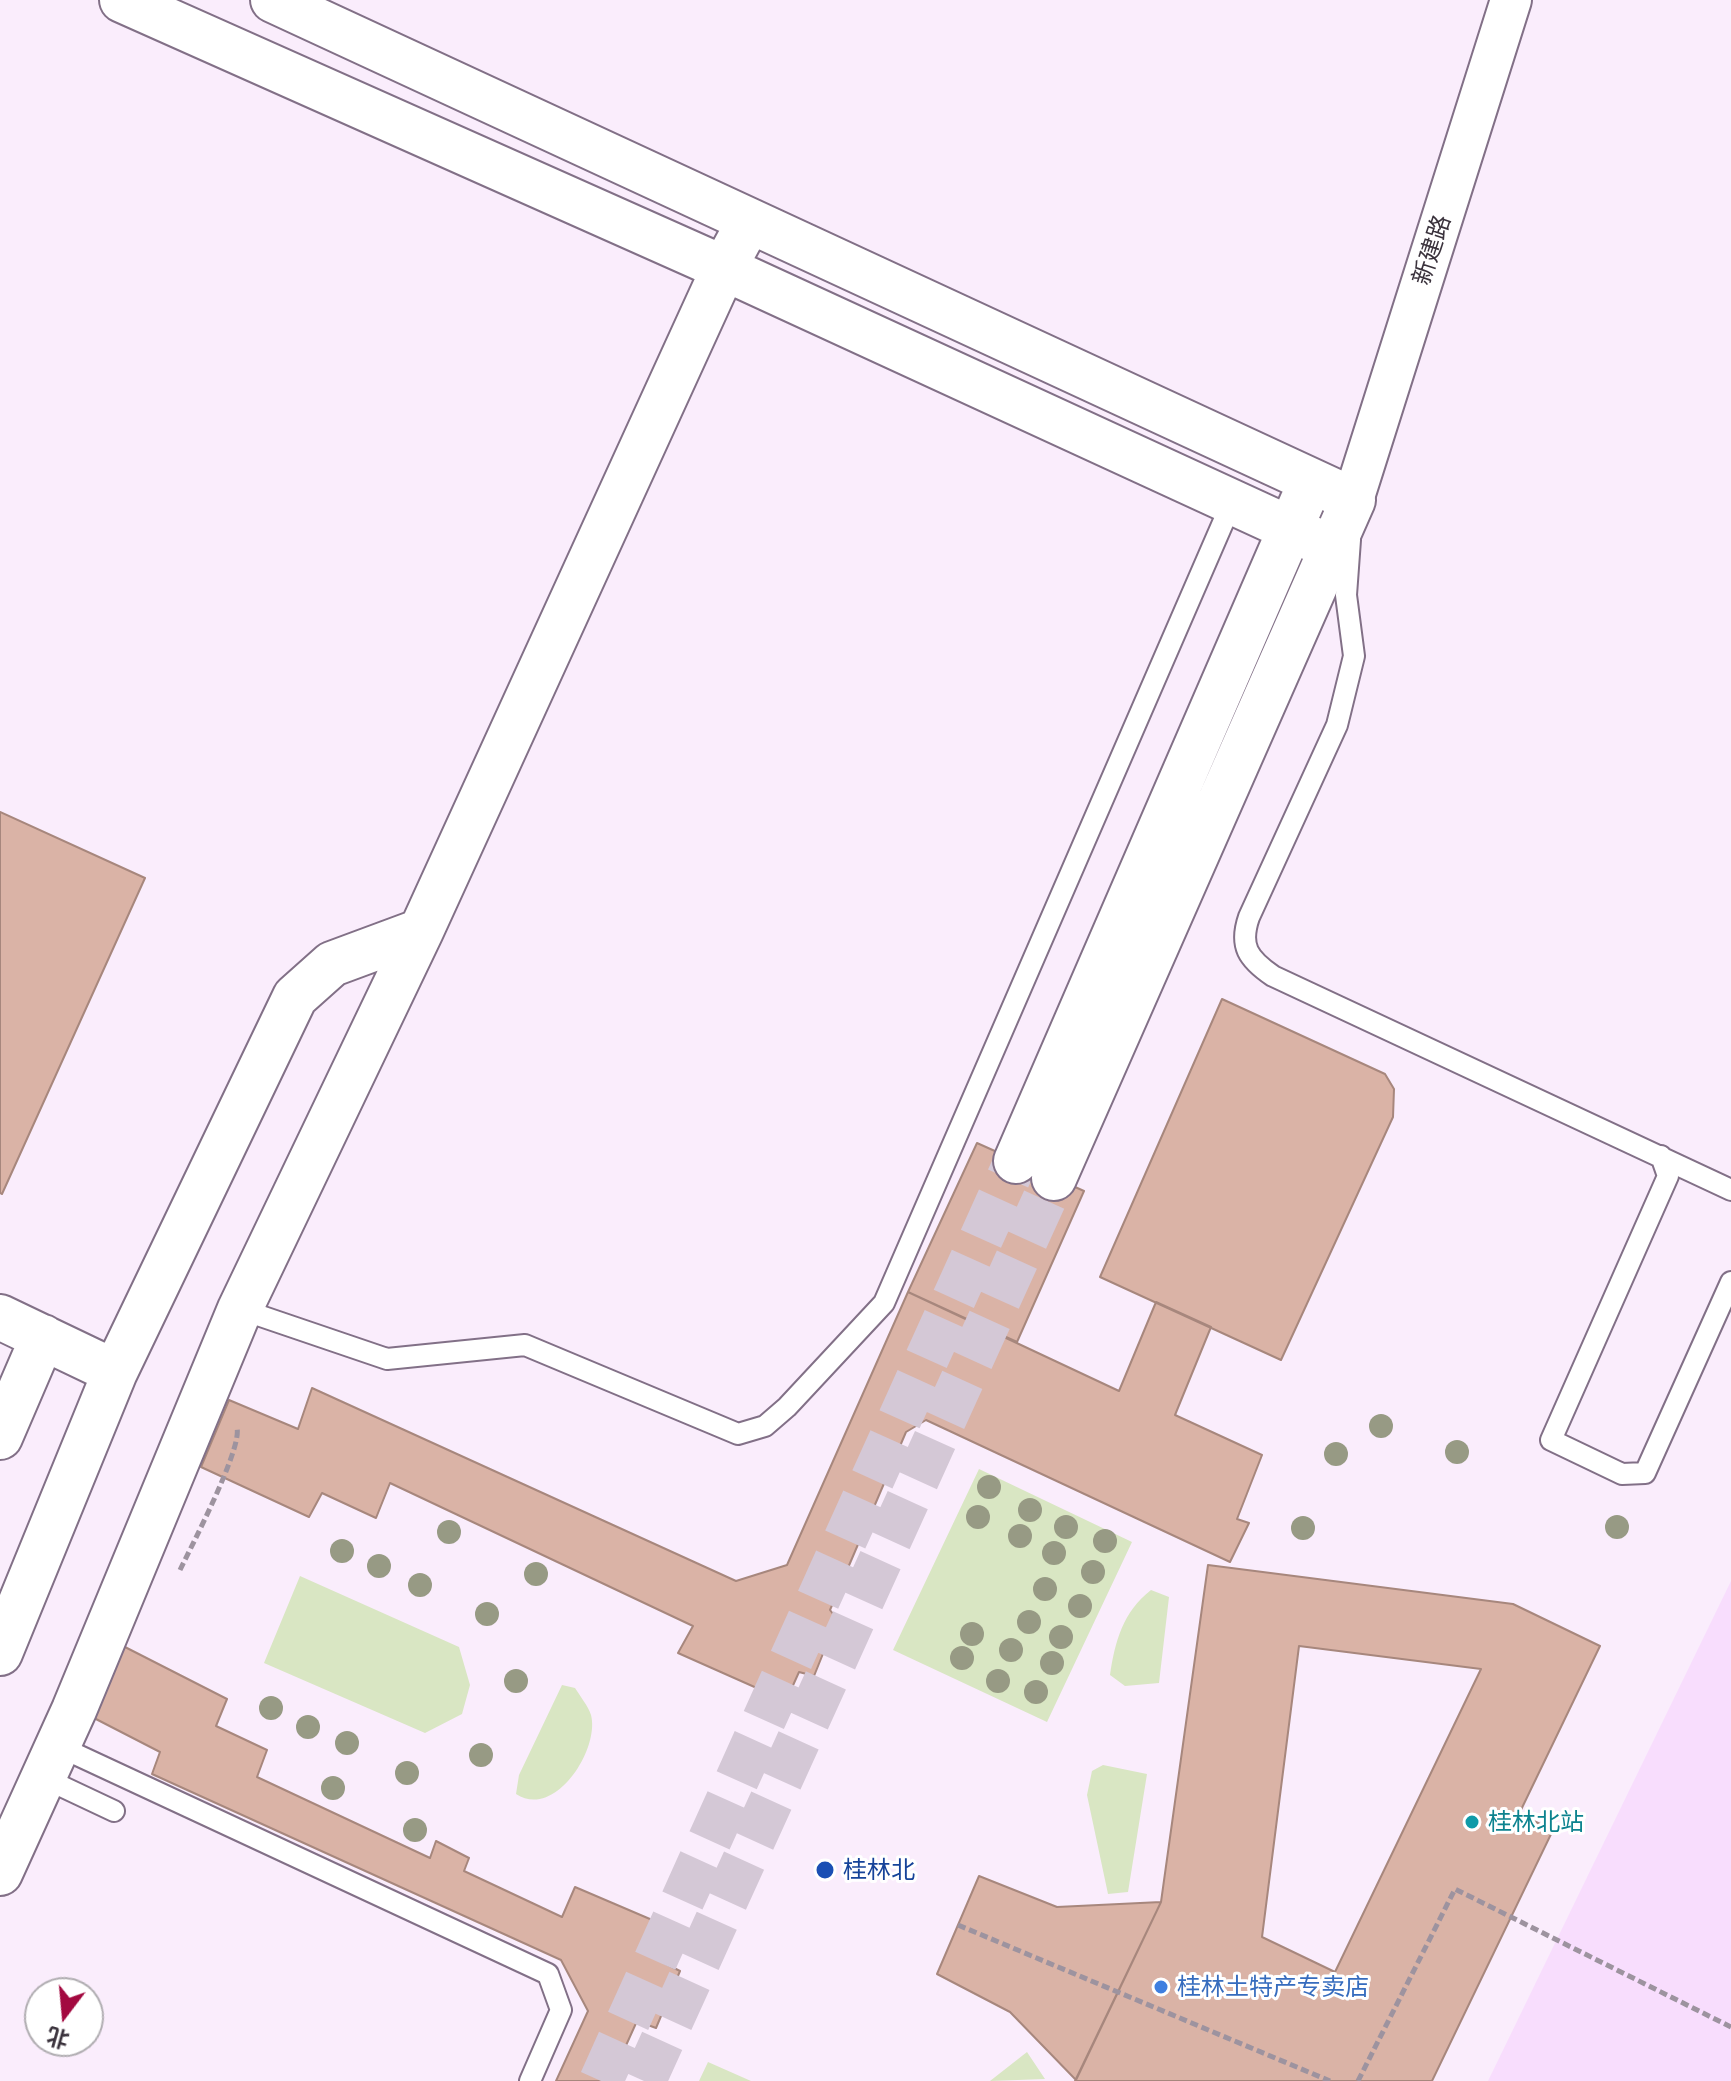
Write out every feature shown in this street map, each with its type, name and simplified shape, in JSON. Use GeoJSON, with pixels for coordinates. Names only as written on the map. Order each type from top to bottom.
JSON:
{"type":"FeatureCollection","features":[{"type":"Feature","properties":{"kind":"main road"},"geometry":{"type":"LineString","coordinates":[[122,0],[724,268],[1332,548]]}},
{"type":"Feature","properties":{"kind":"main road"},"geometry":{"type":"LineString","coordinates":[[273,0],[1353,500],[1035,1170],[1311,481]]}},
{"type":"Feature","properties":{"kind":"main road"},"geometry":{"type":"LineString","coordinates":[[0,1873],[51,1762],[240,1309],[421,931],[724,268],[749,222]]}},
{"type":"Feature","properties":{"kind":"main road"},"geometry":{"type":"LineString","coordinates":[[4,1635],[115,1372],[295,997],[332,964],[421,931]]}},
{"type":"Feature","properties":{"kind":"main road"},"geometry":{"type":"LineString","coordinates":[[0,1437],[12,1327],[115,1372]]}},
{"type":"Feature","properties":{"kind":"street","name":"新建路"},"geometry":{"type":"LineString","coordinates":[[1353,500],[1511,0]]}},
{"type":"Feature","properties":{"kind":"lane"},"geometry":{"type":"LineString","coordinates":[[1353,500],[1346,595],[1354,656],[1337,725],[1249,917],[1243,935],[1245,951],[1257,965],[1273,976],[1731,1190]]}},
{"type":"Feature","properties":{"kind":"lane"},"geometry":{"type":"LineString","coordinates":[[240,1309],[387,1359],[525,1345],[738,1434],[765,1426],[787,1407],[884,1303],[1232,502]]}},
{"type":"Feature","properties":{"kind":"lane"},"geometry":{"type":"LineString","coordinates":[[1661,1156],[1668,1176],[1551,1440],[1622,1474],[1645,1473],[1731,1282]]}},
{"type":"Feature","properties":{"kind":"lane"},"geometry":{"type":"LineString","coordinates":[[51,1762],[114,1811]]}},
{"type":"Feature","properties":{"kind":"lane"},"geometry":{"type":"LineString","coordinates":[[51,1762],[548,1974],[561,2010],[530,2081]]}},
{"type":"Feature","properties":{"kind":"path"},"geometry":{"type":"LineString","coordinates":[[1358,2081],[1455,1889],[1731,2027]]}},
{"type":"Feature","properties":{"kind":"path"},"geometry":{"type":"LineString","coordinates":[[958,1925],[1330,2081]]}},
{"type":"Feature","properties":{"kind":"shaded area"},"geometry":{"type":"Polygon","coordinates":[[[1731,1581],[1731,2081],[1488,2081],[1731,1581]]]}},
{"type":"Feature","properties":{"kind":"green space"},"geometry":{"type":"Polygon","coordinates":[[[979,1469],[1132,1542],[1047,1722],[893,1650],[979,1469]]]}},
{"type":"Feature","properties":{"kind":"green space"},"geometry":{"type":"Polygon","coordinates":[[[300,1576],[459,1647],[470,1685],[462,1714],[425,1733],[264,1663],[300,1576]]]}},
{"type":"Feature","properties":{"kind":"green space"},"geometry":{"type":"Polygon","coordinates":[[[1151,1590],[1169,1597],[1159,1683],[1125,1686],[1110,1675],[1115,1650],[1133,1608],[1151,1590]]]}},
{"type":"Feature","properties":{"kind":"green space"},"geometry":{"type":"Polygon","coordinates":[[[562,1685],[575,1688],[591,1715],[589,1745],[582,1762],[572,1777],[545,1797],[531,1799],[516,1794],[519,1775],[562,1685]]]}},
{"type":"Feature","properties":{"kind":"green space"},"geometry":{"type":"Polygon","coordinates":[[[1103,1765],[1147,1774],[1128,1892],[1108,1894],[1087,1795],[1092,1771],[1103,1765]]]}},
{"type":"Feature","properties":{"kind":"green space"},"geometry":{"type":"Polygon","coordinates":[[[1027,2052],[1045,2079],[990,2081],[1027,2052]]]}},
{"type":"Feature","properties":{"kind":"green space"},"geometry":{"type":"Polygon","coordinates":[[[708,2062],[751,2081],[699,2081],[708,2062]]]}},
{"type":"Feature","properties":{"kind":"building"},"geometry":{"type":"Polygon","coordinates":[[[0,812],[145,878],[2,1194],[0,1193],[0,812]]]}},
{"type":"Feature","properties":{"kind":"building"},"geometry":{"type":"Polygon","coordinates":[[[1222,999],[1385,1074],[1394,1089],[1393,1117],[1281,1360],[1100,1277],[1222,999]]]}},
{"type":"Feature","properties":{"kind":"building"},"geometry":{"type":"Polygon","coordinates":[[[977,1143],[1084,1191],[1017,1342],[908,1292],[977,1143]]]}},
{"type":"Feature","properties":{"kind":"building"},"geometry":{"type":"Polygon","coordinates":[[[908,1292],[1119,1391],[1156,1302],[1211,1327],[1175,1415],[1262,1455],[1237,1519],[1249,1523],[1230,1562],[926,1420],[906,1432],[830,1610],[837,1619],[814,1676],[799,1672],[786,1701],[678,1653],[693,1626],[390,1483],[376,1518],[322,1493],[309,1517],[201,1467],[229,1400],[298,1429],[312,1388],[736,1581],[787,1565],[908,1292]]]}},
{"type":"Feature","properties":{"kind":"building","name":"桂林北站"},"geometry":{"type":"Polygon","coordinates":[[[1208,1565],[1513,1604],[1600,1646],[1519,1814],[1553,1830],[1432,2081],[1075,2081],[1161,1902],[1208,1565]],[[1299,1646],[1262,1937],[1335,1972],[1481,1669],[1299,1646]]]}},
{"type":"Feature","properties":{"kind":"building"},"geometry":{"type":"Polygon","coordinates":[[[123,1646],[227,1699],[216,1726],[267,1750],[257,1777],[430,1858],[436,1841],[469,1858],[464,1871],[562,1917],[575,1887],[678,1931],[664,1963],[680,1971],[656,2028],[637,2021],[610,2081],[556,2081],[588,2011],[561,1960],[152,1774],[160,1752],[92,1717],[123,1646]]]}},
{"type":"Feature","properties":{"kind":"building"},"geometry":{"type":"Polygon","coordinates":[[[979,1876],[1057,1907],[1161,1902],[1076,2080],[1010,2012],[937,1974],[979,1876]]]}},
{"type":"Feature","properties":{"kind":"tunnel"},"geometry":{"type":"LineString","coordinates":[[601,2081],[1016,1161]]}},
{"type":"Feature","properties":{"kind":"tunnel"},"geometry":{"type":"LineString","coordinates":[[644,2081],[1054,1178]]}},
{"type":"Feature","properties":{"kind":"place","name":"桂林北站"},"geometry":{"type":"Point","coordinates":[1472,1822]}},
{"type":"Feature","properties":{"kind":"place","name":"桂林北"},"geometry":{"type":"Point","coordinates":[825,1870]}},
{"type":"Feature","properties":{"kind":"place","name":"桂林土特产专卖店"},"geometry":{"type":"Point","coordinates":[1161,1987]}}]}
